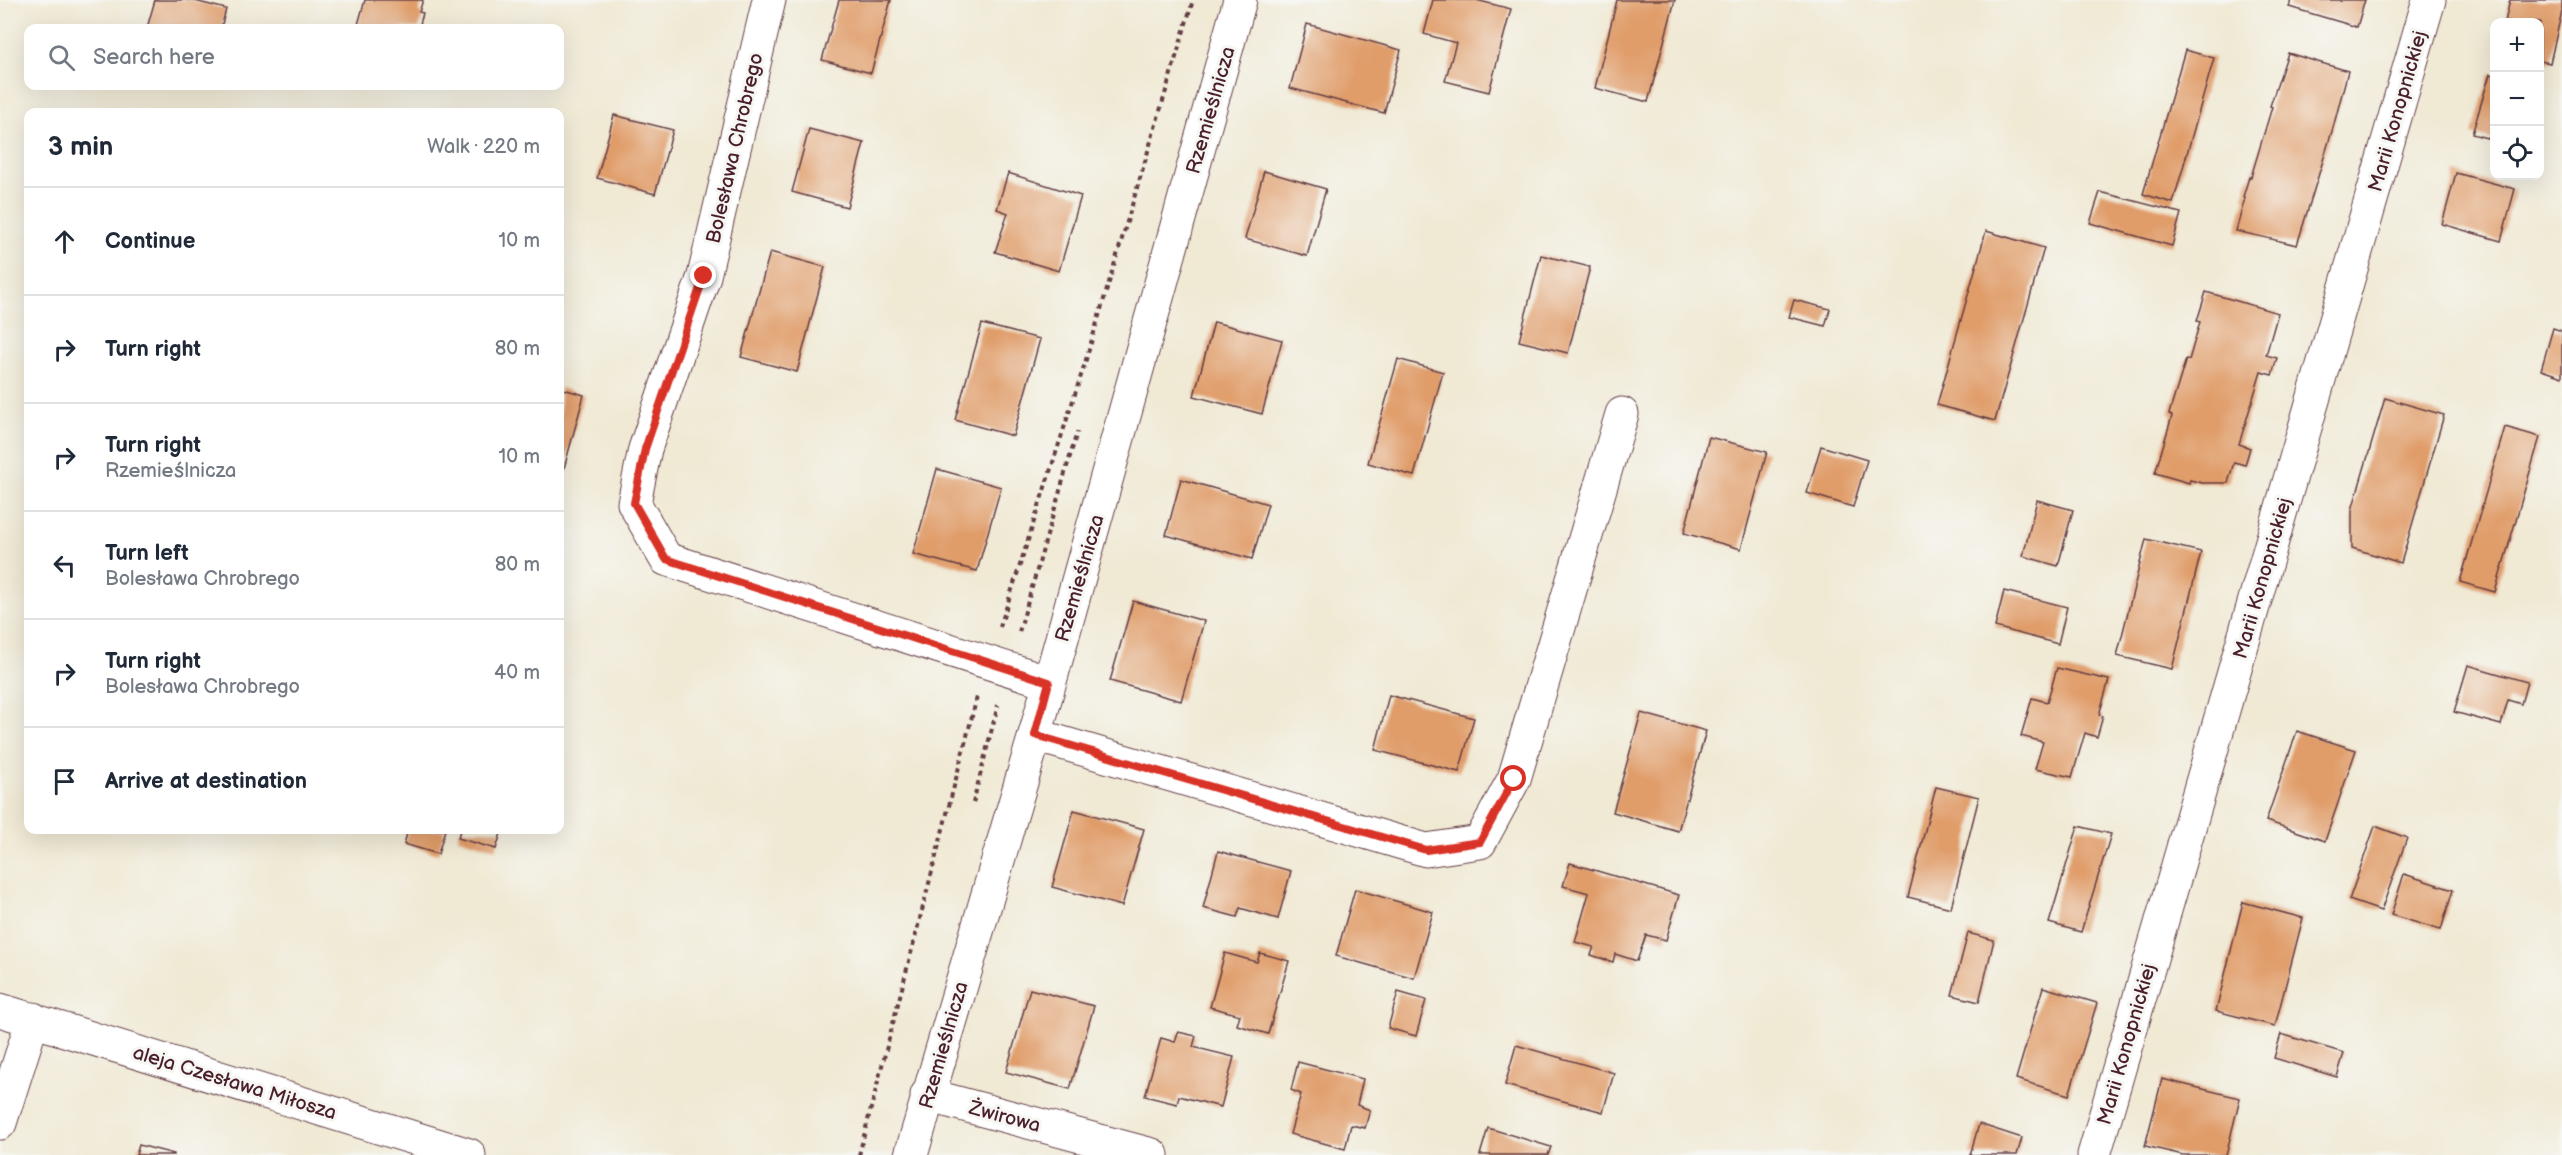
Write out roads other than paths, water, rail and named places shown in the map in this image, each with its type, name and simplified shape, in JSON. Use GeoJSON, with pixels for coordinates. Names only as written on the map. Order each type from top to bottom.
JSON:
{"type":"FeatureCollection","features":[{"type":"Feature","properties":{"kind":"street","name":"Bolesława Chrobrego"},"geometry":{"type":"LineString","coordinates":[[769,0],[704,276],[645,449],[634,503],[666,559],[1049,682]]}},
{"type":"Feature","properties":{"kind":"street","name":"Rzemieślnicza"},"geometry":{"type":"LineString","coordinates":[[911,1155],[1035,735],[1240,0]]}},
{"type":"Feature","properties":{"kind":"street","name":"Marii Konopnickiej"},"geometry":{"type":"LineString","coordinates":[[2094,1155],[2429,0]]}},
{"type":"Feature","properties":{"kind":"street"},"geometry":{"type":"LineString","coordinates":[[1035,735],[1426,850],[1480,842],[1514,779],[1622,414]]}},
{"type":"Feature","properties":{"kind":"street","name":"aleja Czesława Miłosza"},"geometry":{"type":"LineString","coordinates":[[0,1010],[469,1155]]}},
{"type":"Feature","properties":{"kind":"street"},"geometry":{"type":"LineString","coordinates":[[0,1123],[33,1019]]}},
{"type":"Feature","properties":{"kind":"street","name":"Żwirowa"},"geometry":{"type":"LineString","coordinates":[[927,1095],[1152,1155]]}}]}
